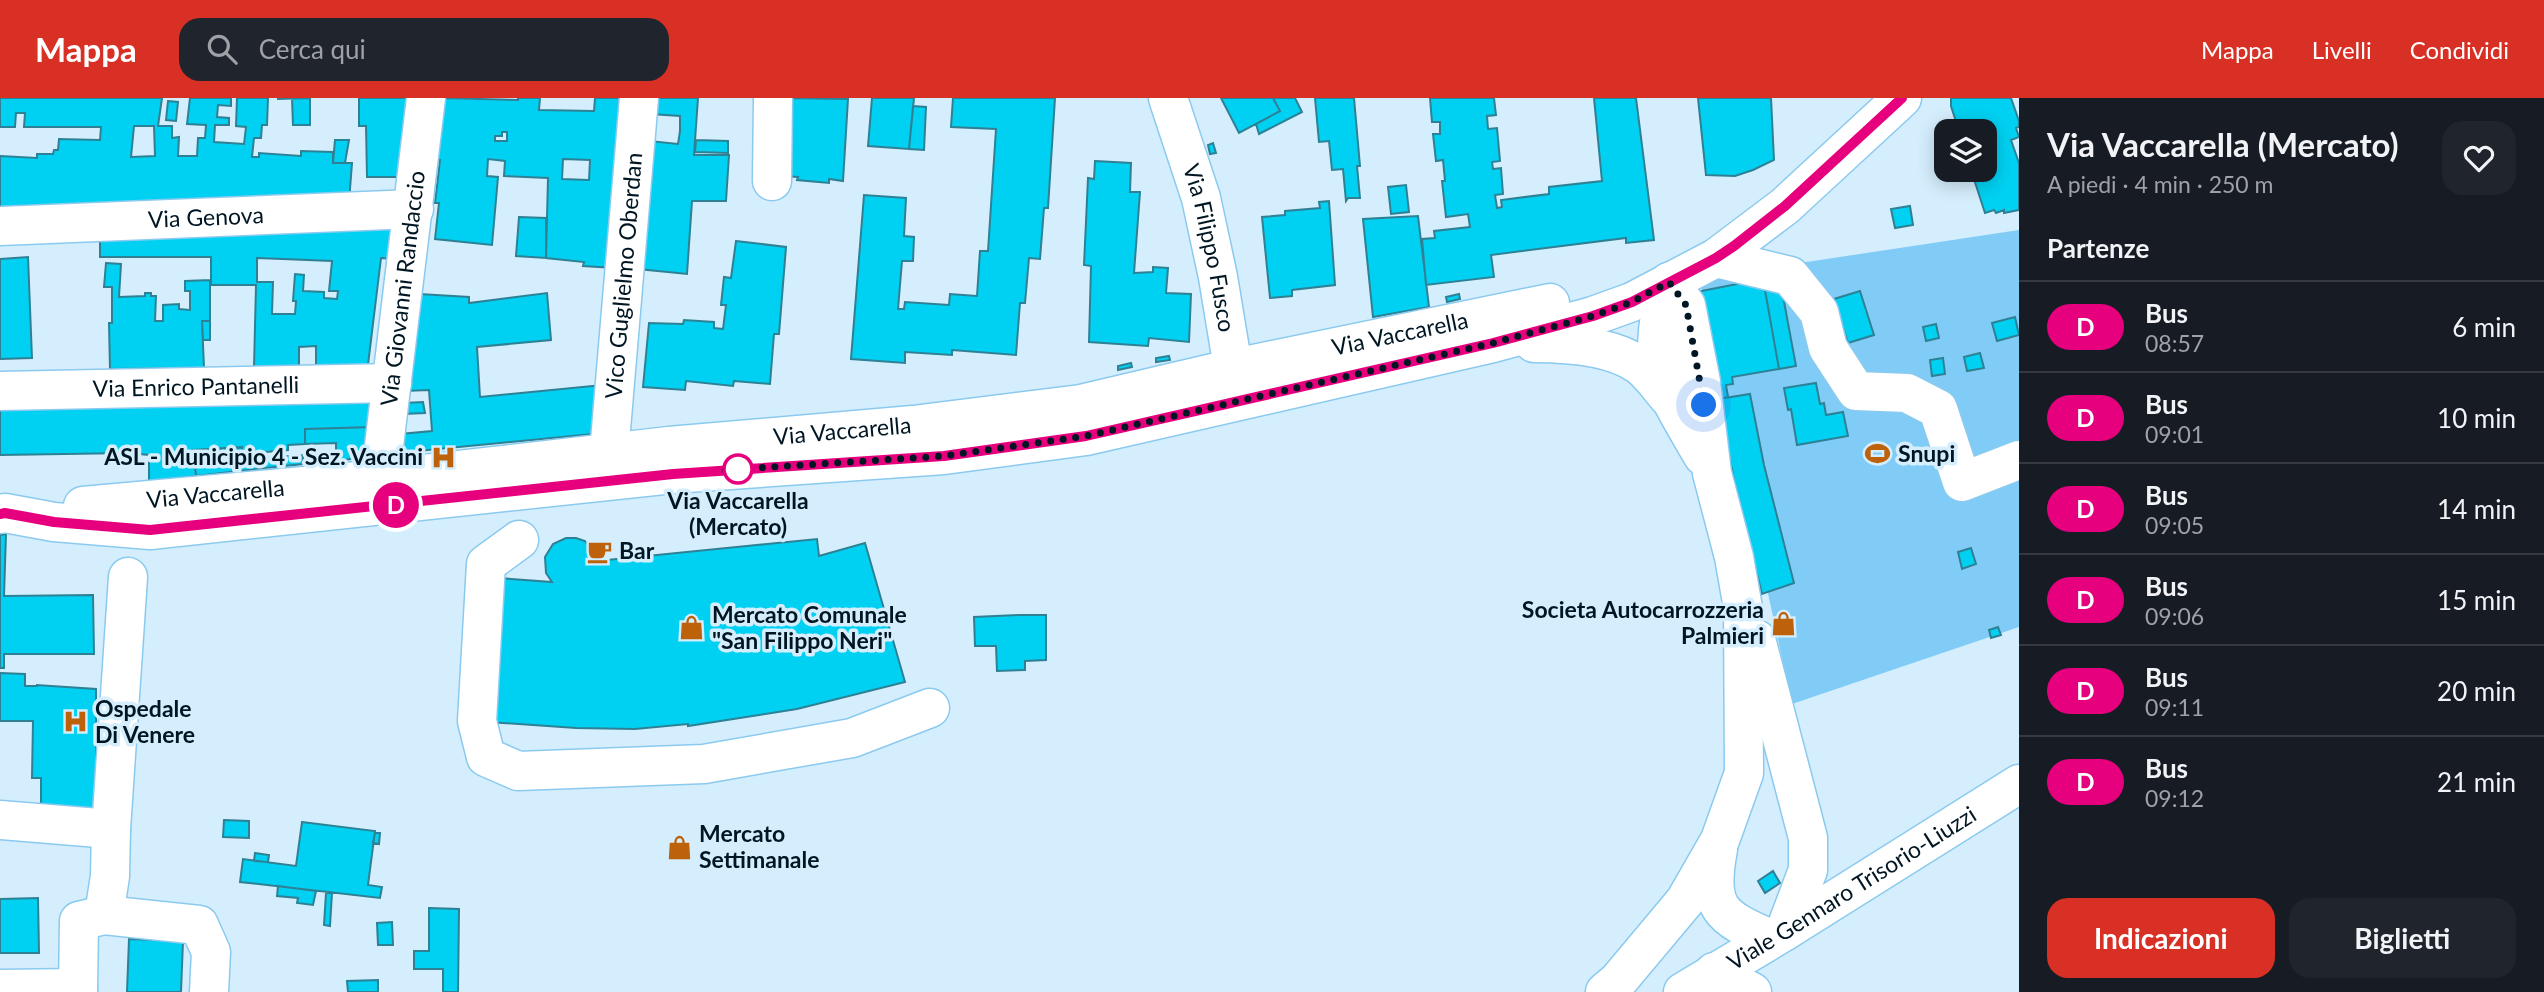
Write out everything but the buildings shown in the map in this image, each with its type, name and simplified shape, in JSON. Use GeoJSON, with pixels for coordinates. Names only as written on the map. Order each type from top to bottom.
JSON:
{"type":"FeatureCollection","features":[{"type":"Feature","properties":{"kind":"street","name":"Via Giovanni Randaccio"},"geometry":{"type":"LineString","coordinates":[[380,479],[426,98]]}},
{"type":"Feature","properties":{"kind":"street","name":"Vico Guglielmo Oberdan"},"geometry":{"type":"LineString","coordinates":[[609,453],[639,98]]}},
{"type":"Feature","properties":{"kind":"street"},"geometry":{"type":"LineString","coordinates":[[772,181],[773,98]]}},
{"type":"Feature","properties":{"kind":"street","name":"Via Filippo Fusco"},"geometry":{"type":"LineString","coordinates":[[1168,98],[1201,198],[1236,385]]}},
{"type":"Feature","properties":{"kind":"street","name":"Via Vaccarella"},"geometry":{"type":"LineString","coordinates":[[3,513],[380,479],[609,453],[913,425],[1236,385],[1493,343],[1593,316],[1632,302],[1716,258],[1785,206],[1902,98]]}},
{"type":"Feature","properties":{"kind":"street","name":"Via Genova"},"geometry":{"type":"LineString","coordinates":[[0,226],[414,209]]}},
{"type":"Feature","properties":{"kind":"street"},"geometry":{"type":"LineString","coordinates":[[1716,258],[1790,276],[1819,312],[1828,348],[1856,391],[1907,393],[1938,408],[1962,482],[2019,460]]}},
{"type":"Feature","properties":{"kind":"street","name":"Via Vaccarella"},"geometry":{"type":"LineString","coordinates":[[3,513],[54,522],[150,530],[673,474],[944,456],[1086,436],[1236,385],[1609,290],[1669,282]]}},
{"type":"Feature","properties":{"kind":"street"},"geometry":{"type":"LineString","coordinates":[[1669,282],[1656,337],[1658,369],[1670,399],[1712,473]]}},
{"type":"Feature","properties":{"kind":"street"},"geometry":{"type":"LineString","coordinates":[[1669,282],[1686,305],[1701,382],[1712,473],[1734,556],[1743,608],[1744,773],[1720,840],[1713,874],[1715,894],[1721,910],[1737,925],[1778,935],[1808,870],[1808,838]]}},
{"type":"Feature","properties":{"kind":"street"},"geometry":{"type":"LineString","coordinates":[[1493,343],[1569,342],[1614,354],[1639,366],[1670,399]]}},
{"type":"Feature","properties":{"kind":"street","name":"Via Enrico Pantanelli"},"geometry":{"type":"LineString","coordinates":[[0,391],[392,383]]}},
{"type":"Feature","properties":{"kind":"street"},"geometry":{"type":"LineString","coordinates":[[519,540],[486,564],[477,721],[486,757],[518,771],[704,764],[852,738],[930,708]]}},
{"type":"Feature","properties":{"kind":"street"},"geometry":{"type":"LineString","coordinates":[[104,915],[110,877],[110,829],[128,577]]}},
{"type":"Feature","properties":{"kind":"street"},"geometry":{"type":"LineString","coordinates":[[1743,608],[1760,648],[1808,838],[1818,862],[1832,873],[1864,881]]}},
{"type":"Feature","properties":{"kind":"street","name":"Viale Gennaro Trisorio-Liuzzi"},"geometry":{"type":"LineString","coordinates":[[1698,982],[2019,784]]}},
{"type":"Feature","properties":{"kind":"street"},"geometry":{"type":"LineString","coordinates":[[0,820],[110,829]]}},
{"type":"Feature","properties":{"kind":"street"},"geometry":{"type":"LineString","coordinates":[[1605,992],[1618,981],[1685,901],[1720,840]]}},
{"type":"Feature","properties":{"kind":"street"},"geometry":{"type":"LineString","coordinates":[[0,989],[78,990],[79,922],[104,915],[199,925],[211,952],[209,992]]}},
{"type":"Feature","properties":{"kind":"street"},"geometry":{"type":"LineString","coordinates":[[1698,982],[1752,992]]}},
{"type":"Feature","properties":{"kind":"shaded area","name":"Snupi"},"geometry":{"type":"Polygon","coordinates":[[[2019,230],[2019,627],[1792,704],[1700,281],[1760,269],[2019,230]]]}},
{"type":"Feature","properties":{"kind":"bus line","name":"D"},"geometry":{"type":"LineString","coordinates":[[0,514],[54,522],[150,530],[673,474],[944,456],[1086,436],[1493,343],[1593,316],[1632,302],[1734,246],[1785,206],[1902,98]]}},
{"type":"Feature","properties":{"kind":"place","name":"Snupi"},"geometry":{"type":"Point","coordinates":[1878,454]}},
{"type":"Feature","properties":{"kind":"place","name":"ASL - Municipio 4 - Sez. Vaccini"},"geometry":{"type":"Point","coordinates":[443,457]}},
{"type":"Feature","properties":{"kind":"place","name":"Via Vaccarella (Mercato)"},"geometry":{"type":"Point","coordinates":[738,469]}},
{"type":"Feature","properties":{"kind":"place","name":"Bar"},"geometry":{"type":"Point","coordinates":[599,551]}},
{"type":"Feature","properties":{"kind":"place","name":"Societa Autocarrozzeria Palmieri"},"geometry":{"type":"Point","coordinates":[1784,623]}},
{"type":"Feature","properties":{"kind":"place","name":"Mercato Comunale \"San Filippo Neri\""},"geometry":{"type":"Point","coordinates":[692,628]}},
{"type":"Feature","properties":{"kind":"place","name":"Ospedale Di Venere"},"geometry":{"type":"Point","coordinates":[75,722]}},
{"type":"Feature","properties":{"kind":"place","name":"Mercato Settimanale"},"geometry":{"type":"Point","coordinates":[679,847]}},
{"type":"Feature","properties":{"kind":"route"},"geometry":{"type":"LineString","coordinates":[[738,469],[725,470],[944,456],[1086,436],[1493,343],[1593,316],[1632,302],[1669,282],[1686,305],[1704,405]]}}]}
